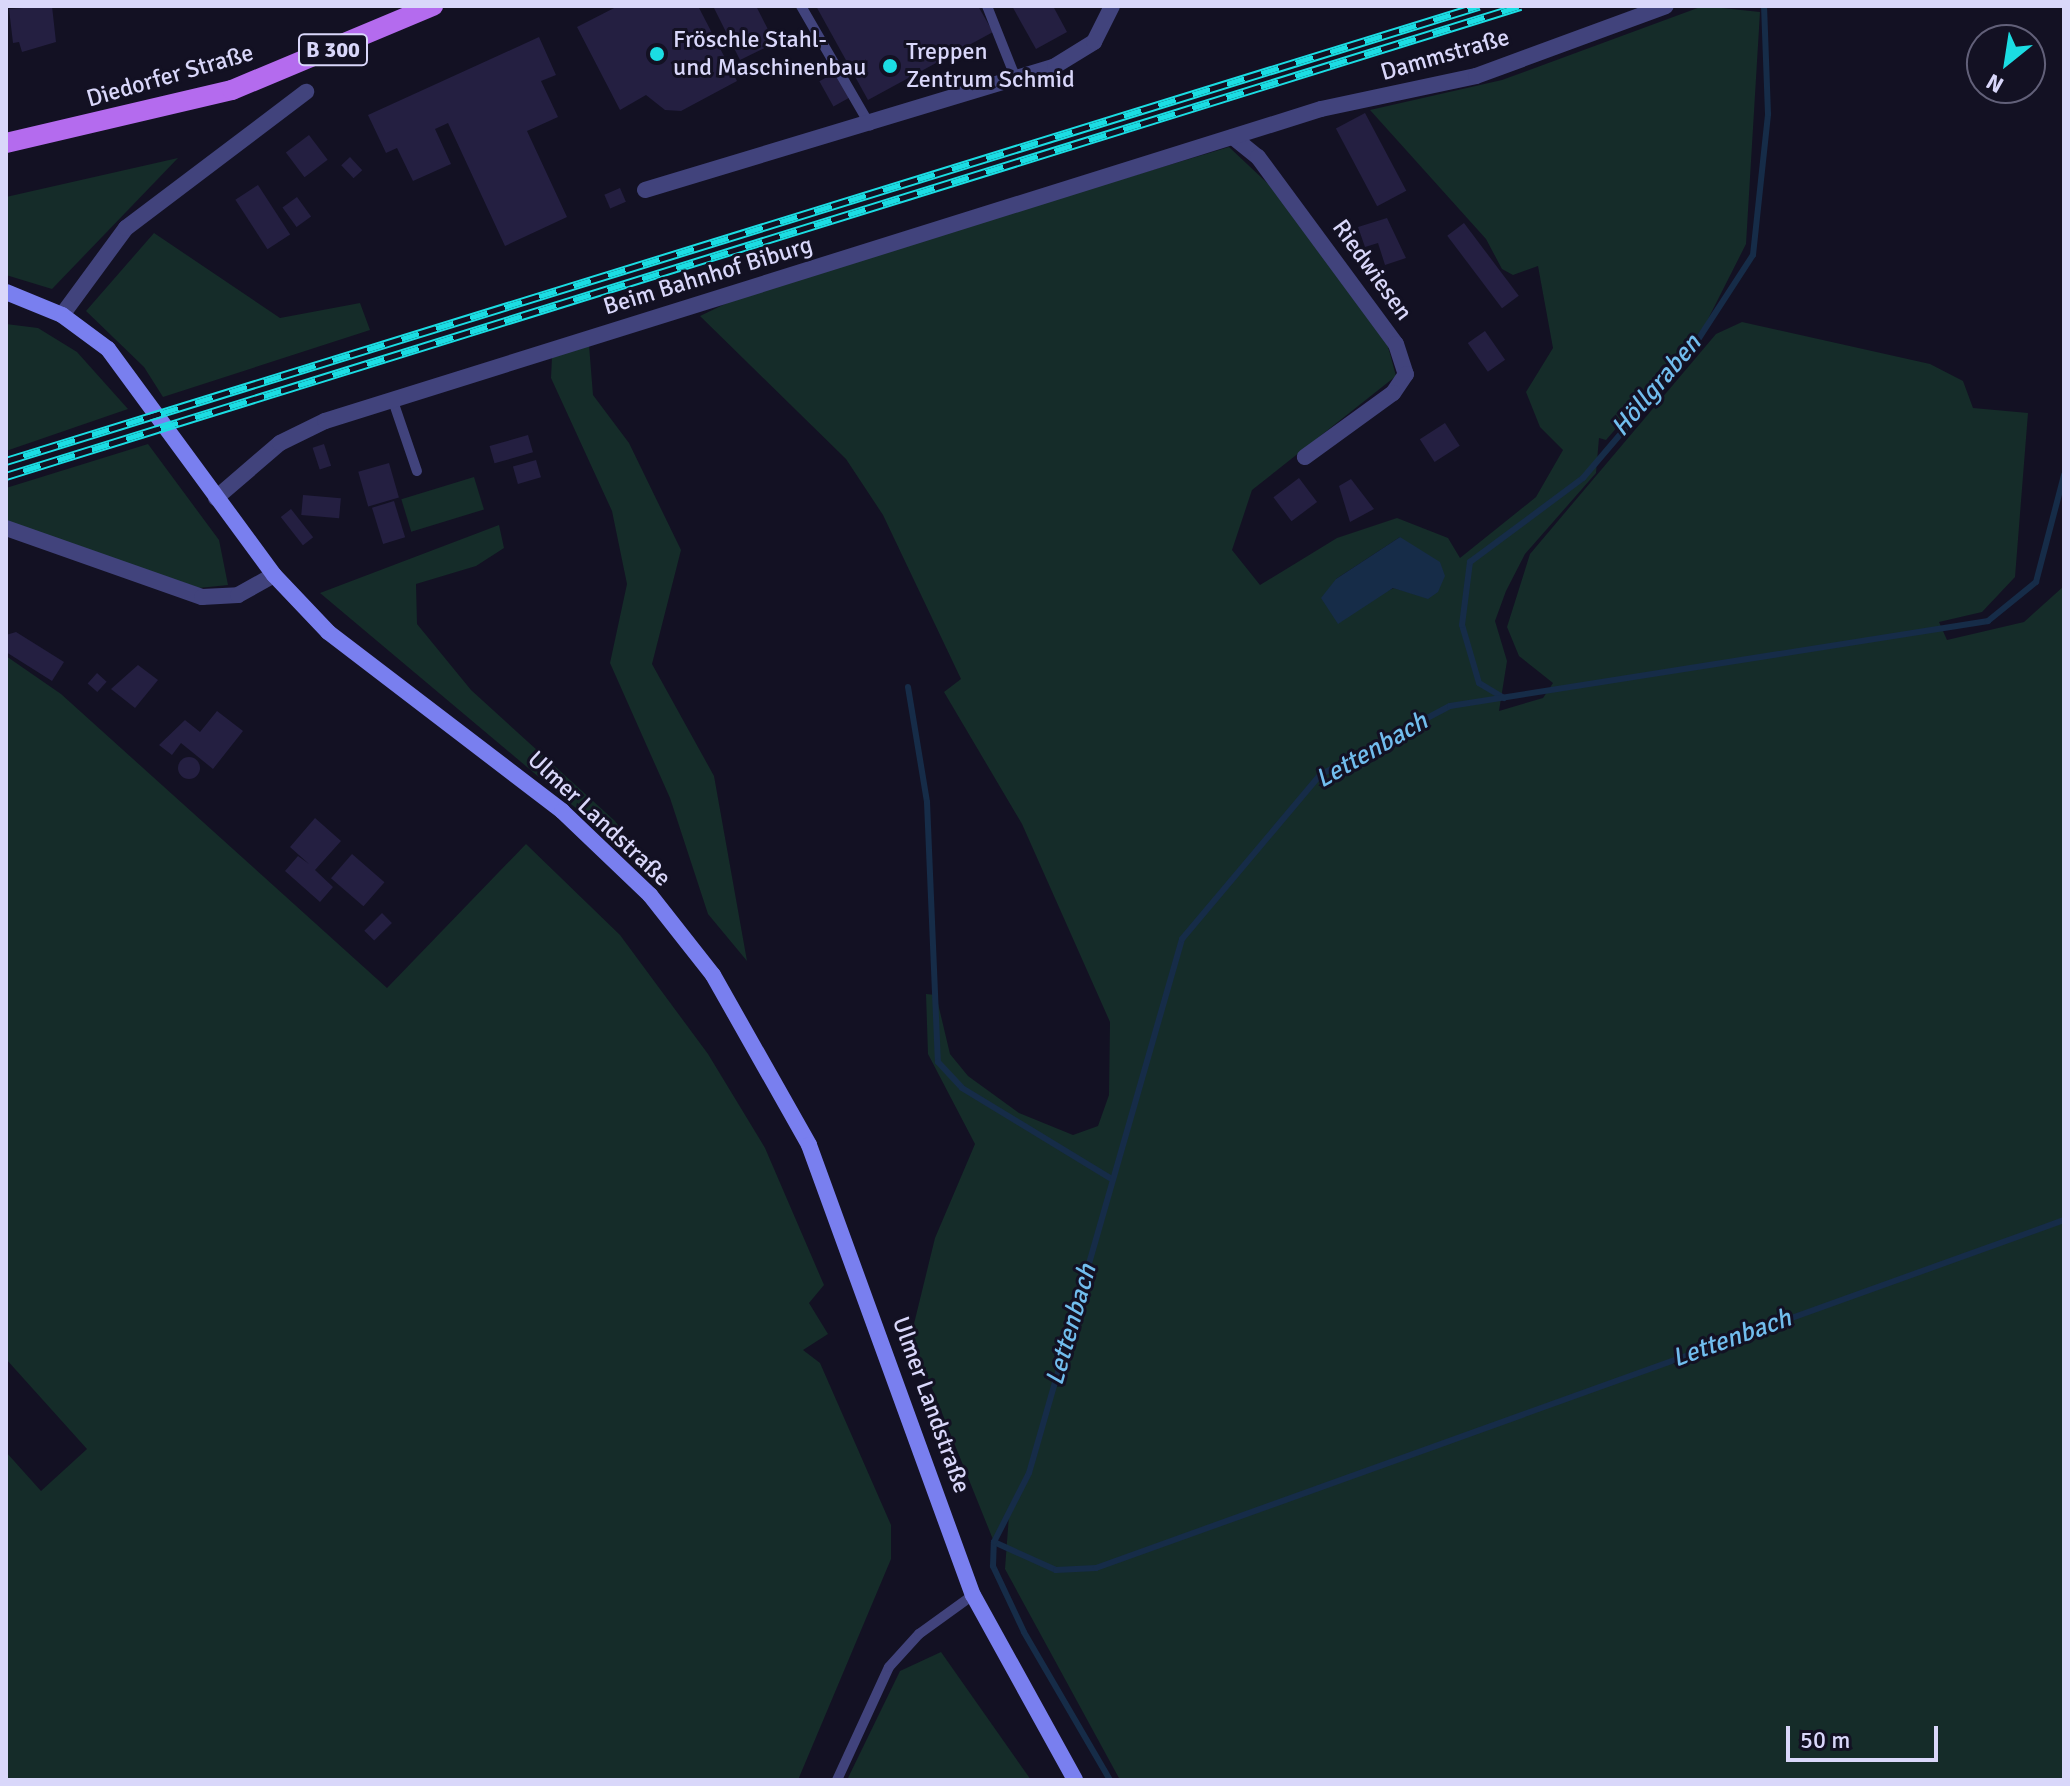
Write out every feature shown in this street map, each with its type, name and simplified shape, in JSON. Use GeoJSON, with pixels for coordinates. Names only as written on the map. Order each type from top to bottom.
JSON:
{"type":"FeatureCollection","features":[{"type":"Feature","properties":{"kind":"main road","name":"Diedorfer Straße"},"geometry":{"type":"LineString","coordinates":[[6,143],[232,90],[433,6]]}},
{"type":"Feature","properties":{"kind":"main road","name":"Ulmer Landstraße"},"geometry":{"type":"LineString","coordinates":[[6,292],[62,315],[108,349],[274,575],[328,632],[562,811],[650,895],[713,975],[809,1145],[973,1595],[1075,1780]]}},
{"type":"Feature","properties":{"kind":"street"},"geometry":{"type":"LineString","coordinates":[[645,190],[1016,79],[1094,42],[1112,6]]}},
{"type":"Feature","properties":{"kind":"street","name":"Dammstraße"},"geometry":{"type":"LineString","coordinates":[[1233,137],[1321,109],[1476,76],[1666,6]]}},
{"type":"Feature","properties":{"kind":"street"},"geometry":{"type":"LineString","coordinates":[[62,315],[126,228],[306,92]]}},
{"type":"Feature","properties":{"kind":"street","name":"Beim Bahnhof Biburg"},"geometry":{"type":"LineString","coordinates":[[216,498],[301,431],[1233,137]]}},
{"type":"Feature","properties":{"kind":"street","name":"Riedwiesen"},"geometry":{"type":"LineString","coordinates":[[1233,137],[1258,157],[1396,344],[1406,374],[1393,393],[1305,457]]}},
{"type":"Feature","properties":{"kind":"street"},"geometry":{"type":"LineString","coordinates":[[6,528],[202,597],[238,595],[274,575]]}},
{"type":"Feature","properties":{"kind":"lane"},"geometry":{"type":"LineString","coordinates":[[801,6],[870,125]]}},
{"type":"Feature","properties":{"kind":"lane"},"geometry":{"type":"LineString","coordinates":[[987,6],[1016,79]]}},
{"type":"Feature","properties":{"kind":"lane"},"geometry":{"type":"LineString","coordinates":[[393,401],[417,471]]}},
{"type":"Feature","properties":{"kind":"lane"},"geometry":{"type":"LineString","coordinates":[[837,1780],[889,1667],[919,1634],[973,1595]]}},
{"type":"Feature","properties":{"kind":"green space"},"geometry":{"type":"Polygon","coordinates":[[[1703,6],[1760,12],[1746,244],[1704,327],[1606,440],[1599,438],[1596,473],[1525,554],[1495,621],[1507,661],[1499,711],[1543,698],[1553,683],[1519,656],[1507,627],[1530,554],[1716,334],[1742,322],[1930,364],[1963,381],[1973,408],[2028,413],[2015,577],[1982,612],[1939,622],[1947,640],[2024,622],[2064,586],[2064,1780],[1120,1780],[1005,1569],[1009,1515],[994,1542],[911,1336],[935,1238],[975,1144],[928,1054],[926,994],[936,995],[950,1054],[968,1076],[1019,1113],[1073,1135],[1098,1126],[1109,1095],[1110,1022],[1022,824],[944,692],[961,679],[883,515],[846,459],[700,316],[754,290],[1229,147],[1279,194],[1386,339],[1396,376],[1252,490],[1232,550],[1260,585],[1337,538],[1397,518],[1448,538],[1460,558],[1536,497],[1563,450],[1540,427],[1526,392],[1553,348],[1538,266],[1513,275],[1502,269],[1486,239],[1370,110],[1502,80],[1703,6]],[[1400,537],[1336,579],[1371,598],[1394,588],[1428,598],[1400,537]]]}},
{"type":"Feature","properties":{"kind":"green space"},"geometry":{"type":"Polygon","coordinates":[[[178,158],[52,289],[6,275],[6,197],[178,158]]]}},
{"type":"Feature","properties":{"kind":"green space"},"geometry":{"type":"Polygon","coordinates":[[[154,233],[280,318],[360,303],[370,330],[163,397],[144,367],[86,311],[154,233]]]}},
{"type":"Feature","properties":{"kind":"green space"},"geometry":{"type":"Polygon","coordinates":[[[6,324],[38,328],[77,352],[128,409],[6,451],[6,324]]]}},
{"type":"Feature","properties":{"kind":"green space"},"geometry":{"type":"Polygon","coordinates":[[[589,345],[593,395],[629,443],[681,550],[652,664],[714,776],[747,961],[708,914],[670,798],[610,663],[627,584],[612,511],[551,378],[552,357],[589,345]]]}},
{"type":"Feature","properties":{"kind":"green space"},"geometry":{"type":"Polygon","coordinates":[[[148,444],[219,540],[228,585],[199,588],[6,522],[6,488],[148,444]]]}},
{"type":"Feature","properties":{"kind":"green space"},"geometry":{"type":"Polygon","coordinates":[[[474,477],[484,510],[411,532],[401,499],[474,477]]]}},
{"type":"Feature","properties":{"kind":"green space"},"geometry":{"type":"Polygon","coordinates":[[[499,525],[504,548],[476,566],[416,584],[417,624],[471,690],[615,821],[653,873],[320,593],[499,525]]]}},
{"type":"Feature","properties":{"kind":"green space"},"geometry":{"type":"Polygon","coordinates":[[[6,656],[61,694],[387,988],[526,844],[620,935],[708,1054],[765,1148],[824,1285],[809,1303],[828,1334],[803,1350],[820,1363],[891,1525],[891,1559],[798,1780],[6,1780],[6,1452],[41,1491],[87,1449],[6,1359],[6,656]]]}},
{"type":"Feature","properties":{"kind":"green space"},"geometry":{"type":"Polygon","coordinates":[[[941,1652],[1031,1780],[847,1780],[900,1671],[941,1652]]]}},
{"type":"Feature","properties":{"kind":"water"},"geometry":{"type":"Polygon","coordinates":[[[1400,537],[1440,562],[1445,576],[1438,592],[1428,599],[1393,588],[1338,624],[1321,598],[1336,579],[1400,537]]]}},
{"type":"Feature","properties":{"kind":"building"},"geometry":{"type":"Polygon","coordinates":[[[52,6],[56,42],[22,52],[19,42],[13,43],[9,9],[52,6]]]}},
{"type":"Feature","properties":{"kind":"building","name":"Fröschle Stahl- und Maschinenbau"},"geometry":{"type":"Polygon","coordinates":[[[618,6],[698,6],[737,81],[681,111],[665,110],[646,95],[620,110],[577,27],[618,6]]]}},
{"type":"Feature","properties":{"kind":"building"},"geometry":{"type":"Polygon","coordinates":[[[713,6],[756,6],[775,43],[740,60],[713,6]]]}},
{"type":"Feature","properties":{"kind":"building","name":"Treppen Zentrum Schmid"},"geometry":{"type":"Polygon","coordinates":[[[816,6],[978,6],[993,32],[868,100],[816,6]]]}},
{"type":"Feature","properties":{"kind":"building"},"geometry":{"type":"Polygon","coordinates":[[[1012,6],[1053,6],[1067,32],[1036,49],[1012,6]]]}},
{"type":"Feature","properties":{"kind":"building"},"geometry":{"type":"Polygon","coordinates":[[[539,37],[556,75],[541,81],[558,117],[527,131],[567,217],[505,246],[448,123],[435,129],[451,164],[413,181],[397,148],[386,153],[368,115],[539,37]]]}},
{"type":"Feature","properties":{"kind":"building"},"geometry":{"type":"Polygon","coordinates":[[[836,72],[850,97],[833,107],[819,81],[836,72]]]}},
{"type":"Feature","properties":{"kind":"building"},"geometry":{"type":"Polygon","coordinates":[[[1365,113],[1406,191],[1377,206],[1336,128],[1365,113]]]}},
{"type":"Feature","properties":{"kind":"building"},"geometry":{"type":"Polygon","coordinates":[[[309,135],[328,160],[304,177],[286,152],[309,135]]]}},
{"type":"Feature","properties":{"kind":"building"},"geometry":{"type":"Polygon","coordinates":[[[350,157],[362,170],[353,178],[341,165],[350,157]]]}},
{"type":"Feature","properties":{"kind":"building"},"geometry":{"type":"Polygon","coordinates":[[[258,185],[290,234],[267,249],[235,200],[258,185]]]}},
{"type":"Feature","properties":{"kind":"building"},"geometry":{"type":"Polygon","coordinates":[[[620,188],[626,202],[610,208],[604,195],[620,188]]]}},
{"type":"Feature","properties":{"kind":"building"},"geometry":{"type":"Polygon","coordinates":[[[297,197],[311,216],[297,227],[282,208],[297,197]]]}},
{"type":"Feature","properties":{"kind":"building"},"geometry":{"type":"Polygon","coordinates":[[[1387,218],[1406,258],[1385,265],[1378,243],[1365,247],[1358,227],[1387,218]]]}},
{"type":"Feature","properties":{"kind":"building"},"geometry":{"type":"Polygon","coordinates":[[[1464,223],[1519,296],[1502,308],[1447,236],[1464,223]]]}},
{"type":"Feature","properties":{"kind":"building"},"geometry":{"type":"Polygon","coordinates":[[[1485,331],[1505,360],[1488,372],[1468,343],[1485,331]]]}},
{"type":"Feature","properties":{"kind":"building"},"geometry":{"type":"Polygon","coordinates":[[[1445,423],[1460,446],[1435,462],[1420,439],[1445,423]]]}},
{"type":"Feature","properties":{"kind":"building"},"geometry":{"type":"Polygon","coordinates":[[[528,435],[533,452],[495,463],[490,446],[528,435]]]}},
{"type":"Feature","properties":{"kind":"building"},"geometry":{"type":"Polygon","coordinates":[[[324,444],[331,466],[320,470],[313,448],[324,444]]]}},
{"type":"Feature","properties":{"kind":"building"},"geometry":{"type":"Polygon","coordinates":[[[536,460],[541,477],[518,484],[513,467],[536,460]]]}},
{"type":"Feature","properties":{"kind":"building"},"geometry":{"type":"Polygon","coordinates":[[[389,463],[399,498],[368,506],[358,472],[389,463]]]}},
{"type":"Feature","properties":{"kind":"building"},"geometry":{"type":"Polygon","coordinates":[[[1299,478],[1317,502],[1291,521],[1273,497],[1299,478]]]}},
{"type":"Feature","properties":{"kind":"building"},"geometry":{"type":"Polygon","coordinates":[[[1351,479],[1374,509],[1350,522],[1339,486],[1351,479]]]}},
{"type":"Feature","properties":{"kind":"building"},"geometry":{"type":"Polygon","coordinates":[[[303,495],[341,498],[339,518],[301,515],[303,495]]]}},
{"type":"Feature","properties":{"kind":"building"},"geometry":{"type":"Polygon","coordinates":[[[394,501],[405,537],[383,544],[372,508],[394,501]]]}},
{"type":"Feature","properties":{"kind":"building"},"geometry":{"type":"Polygon","coordinates":[[[291,509],[313,537],[303,545],[281,517],[291,509]]]}},
{"type":"Feature","properties":{"kind":"building"},"geometry":{"type":"Polygon","coordinates":[[[16,632],[64,662],[52,681],[6,652],[6,635],[16,632]]]}},
{"type":"Feature","properties":{"kind":"building"},"geometry":{"type":"Polygon","coordinates":[[[138,665],[158,680],[135,708],[111,689],[138,665]]]}},
{"type":"Feature","properties":{"kind":"building"},"geometry":{"type":"Polygon","coordinates":[[[97,673],[107,682],[97,692],[88,683],[97,673]]]}},
{"type":"Feature","properties":{"kind":"building"},"geometry":{"type":"Polygon","coordinates":[[[217,711],[243,731],[213,769],[181,743],[172,755],[159,745],[185,720],[200,732],[217,711]]]}},
{"type":"Feature","properties":{"kind":"building"},"geometry":{"type":"Polygon","coordinates":[[[185,757],[193,757],[200,768],[193,779],[185,779],[178,772],[178,764],[185,757]]]}},
{"type":"Feature","properties":{"kind":"building"},"geometry":{"type":"Polygon","coordinates":[[[315,818],[341,841],[315,870],[333,887],[320,902],[285,871],[298,856],[309,864],[290,847],[315,818]]]}},
{"type":"Feature","properties":{"kind":"building"},"geometry":{"type":"Polygon","coordinates":[[[352,854],[384,882],[363,906],[331,878],[352,854]]]}},
{"type":"Feature","properties":{"kind":"building"},"geometry":{"type":"Polygon","coordinates":[[[382,913],[392,923],[374,941],[364,931],[382,913]]]}},
{"type":"Feature","properties":{"kind":"waterway","name":"Höllgraben"},"geometry":{"type":"LineString","coordinates":[[1504,698],[1479,683],[1462,625],[1470,562],[1583,478],[1688,355],[1753,255],[1768,114],[1764,6]]}},
{"type":"Feature","properties":{"kind":"waterway","name":"Lettenbach"},"geometry":{"type":"LineString","coordinates":[[1110,1780],[1024,1632],[993,1566],[994,1542],[1029,1473],[1182,939],[1320,775],[1450,706],[1988,621],[2036,582],[2064,475]]}},
{"type":"Feature","properties":{"kind":"waterway"},"geometry":{"type":"LineString","coordinates":[[908,687],[927,802],[938,1062],[962,1088],[1110,1178]]}},
{"type":"Feature","properties":{"kind":"waterway","name":"Lettenbach"},"geometry":{"type":"LineString","coordinates":[[994,1542],[1056,1570],[1096,1568],[2064,1220]]}},
{"type":"Feature","properties":{"kind":"railway"},"geometry":{"type":"LineString","coordinates":[[6,461],[1479,6]]}},
{"type":"Feature","properties":{"kind":"railway"},"geometry":{"type":"LineString","coordinates":[[6,476],[1521,6]]}},
{"type":"Feature","properties":{"kind":"place","name":"Fröschle Stahl- und Maschinenbau"},"geometry":{"type":"Point","coordinates":[657,54]}},
{"type":"Feature","properties":{"kind":"place","name":"Treppen Zentrum Schmid"},"geometry":{"type":"Point","coordinates":[890,66]}}]}
